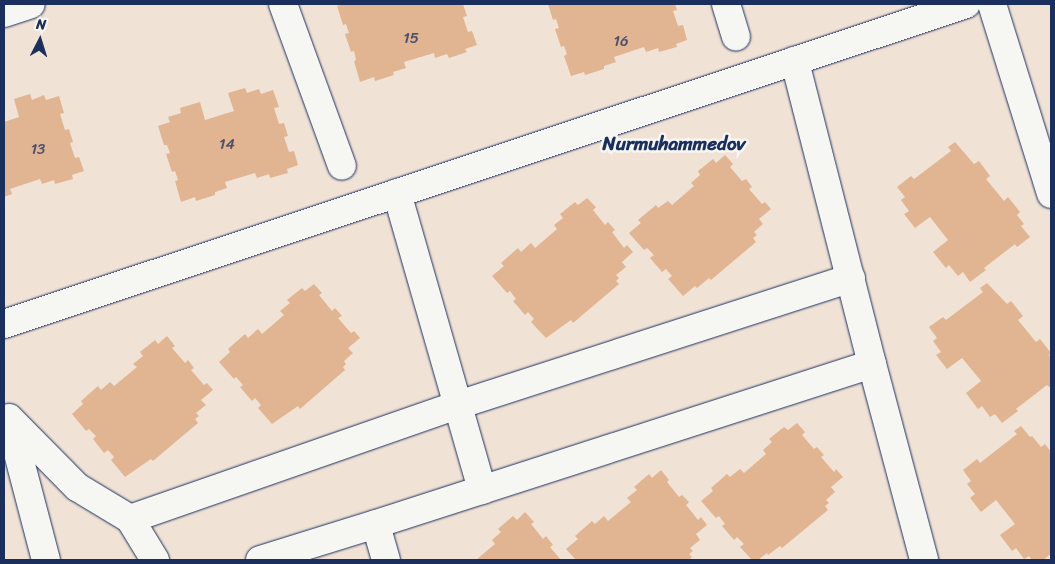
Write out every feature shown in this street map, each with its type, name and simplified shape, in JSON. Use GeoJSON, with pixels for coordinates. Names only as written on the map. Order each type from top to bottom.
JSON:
{"type":"FeatureCollection","features":[{"type":"Feature","properties":{"kind":"street"},"geometry":{"type":"LineString","coordinates":[[4,12],[31,4]]}},
{"type":"Feature","properties":{"kind":"street"},"geometry":{"type":"LineString","coordinates":[[283,4],[342,166]]}},
{"type":"Feature","properties":{"kind":"street"},"geometry":{"type":"LineString","coordinates":[[726,4],[736,37]]}},
{"type":"Feature","properties":{"kind":"street"},"geometry":{"type":"LineString","coordinates":[[4,324],[966,4]]}},
{"type":"Feature","properties":{"kind":"street"},"geometry":{"type":"LineString","coordinates":[[992,4],[1051,194]]}},
{"type":"Feature","properties":{"kind":"street"},"geometry":{"type":"LineString","coordinates":[[795,61],[920,559]]}},
{"type":"Feature","properties":{"kind":"street"},"geometry":{"type":"LineString","coordinates":[[397,193],[482,490]]}},
{"type":"Feature","properties":{"kind":"street"},"geometry":{"type":"LineString","coordinates":[[130,519],[458,405],[850,278]]}},
{"type":"Feature","properties":{"kind":"street"},"geometry":{"type":"LineString","coordinates":[[260,560],[872,364]]}},
{"type":"Feature","properties":{"kind":"street"},"geometry":{"type":"LineString","coordinates":[[6,413],[77,487],[130,519],[155,560]]}},
{"type":"Feature","properties":{"kind":"street"},"geometry":{"type":"LineString","coordinates":[[6,413],[46,560]]}},
{"type":"Feature","properties":{"kind":"street"},"geometry":{"type":"LineString","coordinates":[[376,524],[386,560]]}},
{"type":"Feature","properties":{"kind":"building"},"geometry":{"type":"Polygon","coordinates":[[[343,4],[463,4],[467,16],[463,17],[468,32],[472,31],[477,45],[465,49],[467,52],[449,58],[447,54],[435,58],[434,53],[404,62],[406,68],[393,72],[394,75],[375,81],[374,77],[360,82],[354,61],[356,60],[354,51],[351,52],[345,34],[349,33],[346,24],[343,25],[337,6],[343,4]]]}},
{"type":"Feature","properties":{"kind":"building"},"geometry":{"type":"Polygon","coordinates":[[[548,4],[675,4],[677,10],[673,11],[678,26],[683,25],[687,40],[676,44],[677,47],[659,52],[658,48],[646,52],[644,47],[614,57],[616,62],[604,66],[604,69],[585,75],[584,72],[571,76],[564,56],[567,54],[564,46],[561,47],[555,29],[559,28],[556,19],[553,20],[548,4]]]}},
{"type":"Feature","properties":{"kind":"building"},"geometry":{"type":"Polygon","coordinates":[[[245,88],[247,93],[259,89],[261,94],[273,90],[279,107],[274,108],[279,124],[284,123],[288,136],[284,137],[289,152],[294,151],[298,165],[287,169],[288,173],[270,178],[269,174],[257,178],[255,173],[225,182],[227,188],[215,192],[215,195],[196,201],[195,197],[181,202],[175,181],[178,180],[175,171],[172,172],[166,154],[170,153],[167,145],[164,145],[158,126],[170,122],[168,117],[181,113],[180,108],[200,102],[205,120],[234,111],[228,93],[245,88]]]}},
{"type":"Feature","properties":{"kind":"building"},"geometry":{"type":"Polygon","coordinates":[[[30,94],[32,100],[44,95],[46,100],[59,96],[64,113],[60,114],[65,130],[69,129],[73,142],[70,143],[75,158],[79,157],[84,171],[72,175],[73,179],[55,184],[54,180],[42,184],[40,179],[10,189],[12,194],[4,197],[4,122],[19,117],[14,99],[30,94]]]}},
{"type":"Feature","properties":{"kind":"building"},"geometry":{"type":"Polygon","coordinates":[[[955,142],[974,164],[979,161],[990,176],[986,179],[1004,201],[1008,197],[1020,212],[1017,215],[1024,224],[1021,226],[1030,237],[1017,247],[1015,244],[984,268],[986,270],[970,282],[963,272],[958,276],[949,265],[946,268],[933,252],[948,240],[930,217],[915,228],[904,214],[909,211],[901,200],[905,197],[897,187],[911,176],[914,179],[951,151],[948,147],[955,142]]]}},
{"type":"Feature","properties":{"kind":"building"},"geometry":{"type":"Polygon","coordinates":[[[725,155],[733,164],[730,167],[742,181],[746,179],[752,187],[749,189],[762,204],[765,202],[771,209],[759,219],[763,224],[754,232],[757,235],[753,238],[756,242],[711,280],[709,278],[697,288],[695,286],[683,296],[668,279],[672,276],[666,269],[662,272],[650,258],[654,255],[647,248],[644,250],[629,233],[641,223],[638,220],[656,205],[658,208],[668,201],[672,205],[694,186],[691,183],[700,175],[698,171],[713,159],[716,163],[725,155]]]}},
{"type":"Feature","properties":{"kind":"building"},"geometry":{"type":"Polygon","coordinates":[[[587,198],[596,207],[593,210],[605,225],[608,222],[615,230],[612,232],[624,248],[627,245],[633,252],[622,262],[626,267],[616,275],[619,278],[616,281],[619,284],[573,323],[571,320],[546,338],[531,322],[534,319],[528,312],[525,315],[513,301],[516,299],[510,291],[507,293],[492,276],[504,266],[501,263],[518,248],[521,252],[531,243],[535,248],[557,229],[554,225],[563,218],[560,214],[575,202],[578,205],[587,198]]]}},
{"type":"Feature","properties":{"kind":"building"},"geometry":{"type":"Polygon","coordinates":[[[987,283],[1007,304],[1011,301],[1023,316],[1018,320],[1036,342],[1040,339],[1051,353],[1049,355],[1051,358],[1051,386],[1047,385],[1016,409],[1018,411],[1002,423],[995,414],[990,417],[982,406],[978,409],[966,393],[981,381],[962,358],[947,369],[936,355],[941,352],[933,341],[937,338],[929,327],[943,317],[946,320],[983,292],[980,288],[987,283]]]}},
{"type":"Feature","properties":{"kind":"building"},"geometry":{"type":"Polygon","coordinates":[[[314,284],[322,293],[319,295],[332,311],[335,308],[342,316],[338,318],[351,333],[354,331],[360,338],[348,348],[353,353],[344,361],[346,364],[343,367],[345,370],[300,409],[298,406],[272,424],[258,408],[261,405],[255,398],[252,401],[240,387],[243,385],[236,377],[234,379],[219,362],[230,352],[228,349],[245,334],[248,338],[258,329],[262,334],[284,315],[280,311],[290,303],[287,300],[302,288],[305,291],[314,284]]]}},
{"type":"Feature","properties":{"kind":"building"},"geometry":{"type":"Polygon","coordinates":[[[167,336],[175,346],[172,348],[185,363],[188,360],[194,368],[191,370],[204,385],[207,383],[213,390],[201,400],[206,405],[196,413],[199,416],[195,419],[198,423],[153,461],[151,459],[125,477],[111,460],[114,457],[108,450],[104,453],[93,439],[96,436],[89,429],[86,431],[72,414],[83,404],[81,401],[98,386],[101,390],[110,382],[114,386],[137,367],[133,364],[143,356],[140,352],[155,340],[158,344],[167,336]]]}},
{"type":"Feature","properties":{"kind":"building"},"geometry":{"type":"Polygon","coordinates":[[[797,423],[805,432],[802,435],[814,449],[817,447],[824,455],[821,457],[834,472],[836,469],[843,477],[831,487],[835,492],[826,500],[829,503],[825,506],[828,510],[782,548],[780,546],[758,560],[752,560],[740,547],[744,544],[737,537],[734,540],[722,526],[725,524],[719,516],[716,518],[701,501],[713,491],[711,488],[727,474],[730,477],[740,469],[744,473],[766,454],[763,450],[772,442],[769,439],[784,427],[788,430],[797,423]]]}},
{"type":"Feature","properties":{"kind":"building"},"geometry":{"type":"Polygon","coordinates":[[[1021,426],[1041,447],[1045,444],[1051,452],[1051,554],[1043,560],[1032,560],[1029,556],[1024,559],[1016,548],[1012,551],[1000,535],[1015,524],[996,500],[981,512],[970,498],[975,494],[967,484],[971,481],[963,470],[977,459],[980,463],[1017,434],[1014,431],[1021,426]]]}},
{"type":"Feature","properties":{"kind":"building"},"geometry":{"type":"Polygon","coordinates":[[[661,470],[669,480],[667,482],[679,497],[682,495],[689,502],[686,505],[698,520],[701,517],[707,525],[696,534],[700,540],[690,548],[693,551],[689,554],[692,557],[689,560],[576,560],[566,549],[578,539],[575,536],[592,521],[595,524],[604,516],[608,521],[631,502],[627,498],[637,490],[634,487],[649,474],[652,478],[661,470]]]}},
{"type":"Feature","properties":{"kind":"building"},"geometry":{"type":"Polygon","coordinates":[[[525,512],[534,522],[531,524],[543,539],[546,536],[553,545],[550,547],[561,560],[476,560],[495,544],[492,540],[501,532],[498,529],[513,516],[517,520],[525,512]]]}},
{"type":"Feature","properties":{"kind":"district","name":"Nurmuhammedov"},"geometry":{"type":"Point","coordinates":[674,144]}}]}
